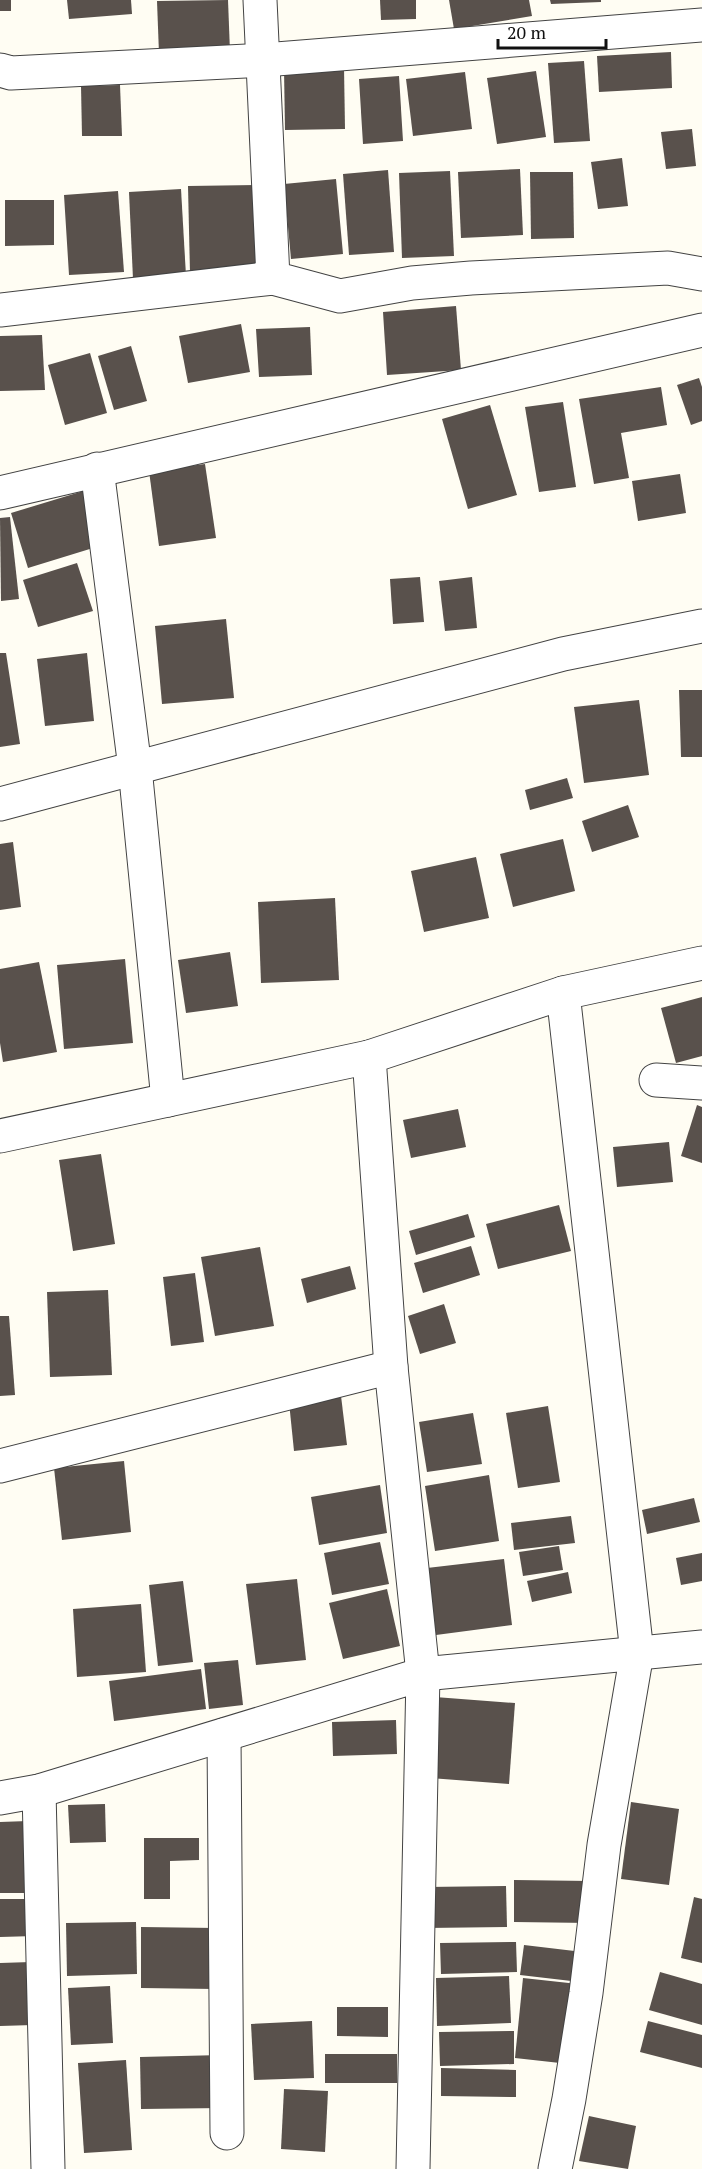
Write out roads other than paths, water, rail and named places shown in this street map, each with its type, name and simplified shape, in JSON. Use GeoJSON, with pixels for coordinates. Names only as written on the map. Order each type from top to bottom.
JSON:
{"type":"FeatureCollection","features":[{"type":"Feature","properties":{"kind":"street"},"geometry":{"type":"LineString","coordinates":[[260,0],[273,278]]}},
{"type":"Feature","properties":{"kind":"street"},"geometry":{"type":"LineString","coordinates":[[0,70],[23,72],[264,60],[702,26]]}},
{"type":"Feature","properties":{"kind":"street"},"geometry":{"type":"LineString","coordinates":[[0,310],[273,278],[340,296],[412,283],[471,278],[668,268],[702,274]]}},
{"type":"Feature","properties":{"kind":"street"},"geometry":{"type":"LineString","coordinates":[[0,493],[702,330]]}},
{"type":"Feature","properties":{"kind":"street"},"geometry":{"type":"LineString","coordinates":[[97,469],[135,768],[168,1100]]}},
{"type":"Feature","properties":{"kind":"street"},"geometry":{"type":"LineString","coordinates":[[0,804],[564,654],[702,626]]}},
{"type":"Feature","properties":{"kind":"street"},"geometry":{"type":"LineString","coordinates":[[0,1136],[369,1057],[563,993],[702,963]]}},
{"type":"Feature","properties":{"kind":"street"},"geometry":{"type":"LineString","coordinates":[[555,2169],[586,1993],[604,1845],[637,1653],[563,993]]}},
{"type":"Feature","properties":{"kind":"street"},"geometry":{"type":"LineString","coordinates":[[369,1057],[391,1367],[423,1674],[413,2169]]}},
{"type":"Feature","properties":{"kind":"street"},"geometry":{"type":"LineString","coordinates":[[656,1080],[702,1083]]}},
{"type":"Feature","properties":{"kind":"street"},"geometry":{"type":"LineString","coordinates":[[0,1466],[391,1367]]}},
{"type":"Feature","properties":{"kind":"street"},"geometry":{"type":"LineString","coordinates":[[0,1798],[39,1791],[423,1674],[702,1647]]}},
{"type":"Feature","properties":{"kind":"street"},"geometry":{"type":"LineString","coordinates":[[224,1735],[227,2133]]}},
{"type":"Feature","properties":{"kind":"street"},"geometry":{"type":"LineString","coordinates":[[39,1791],[48,2169]]}}]}
